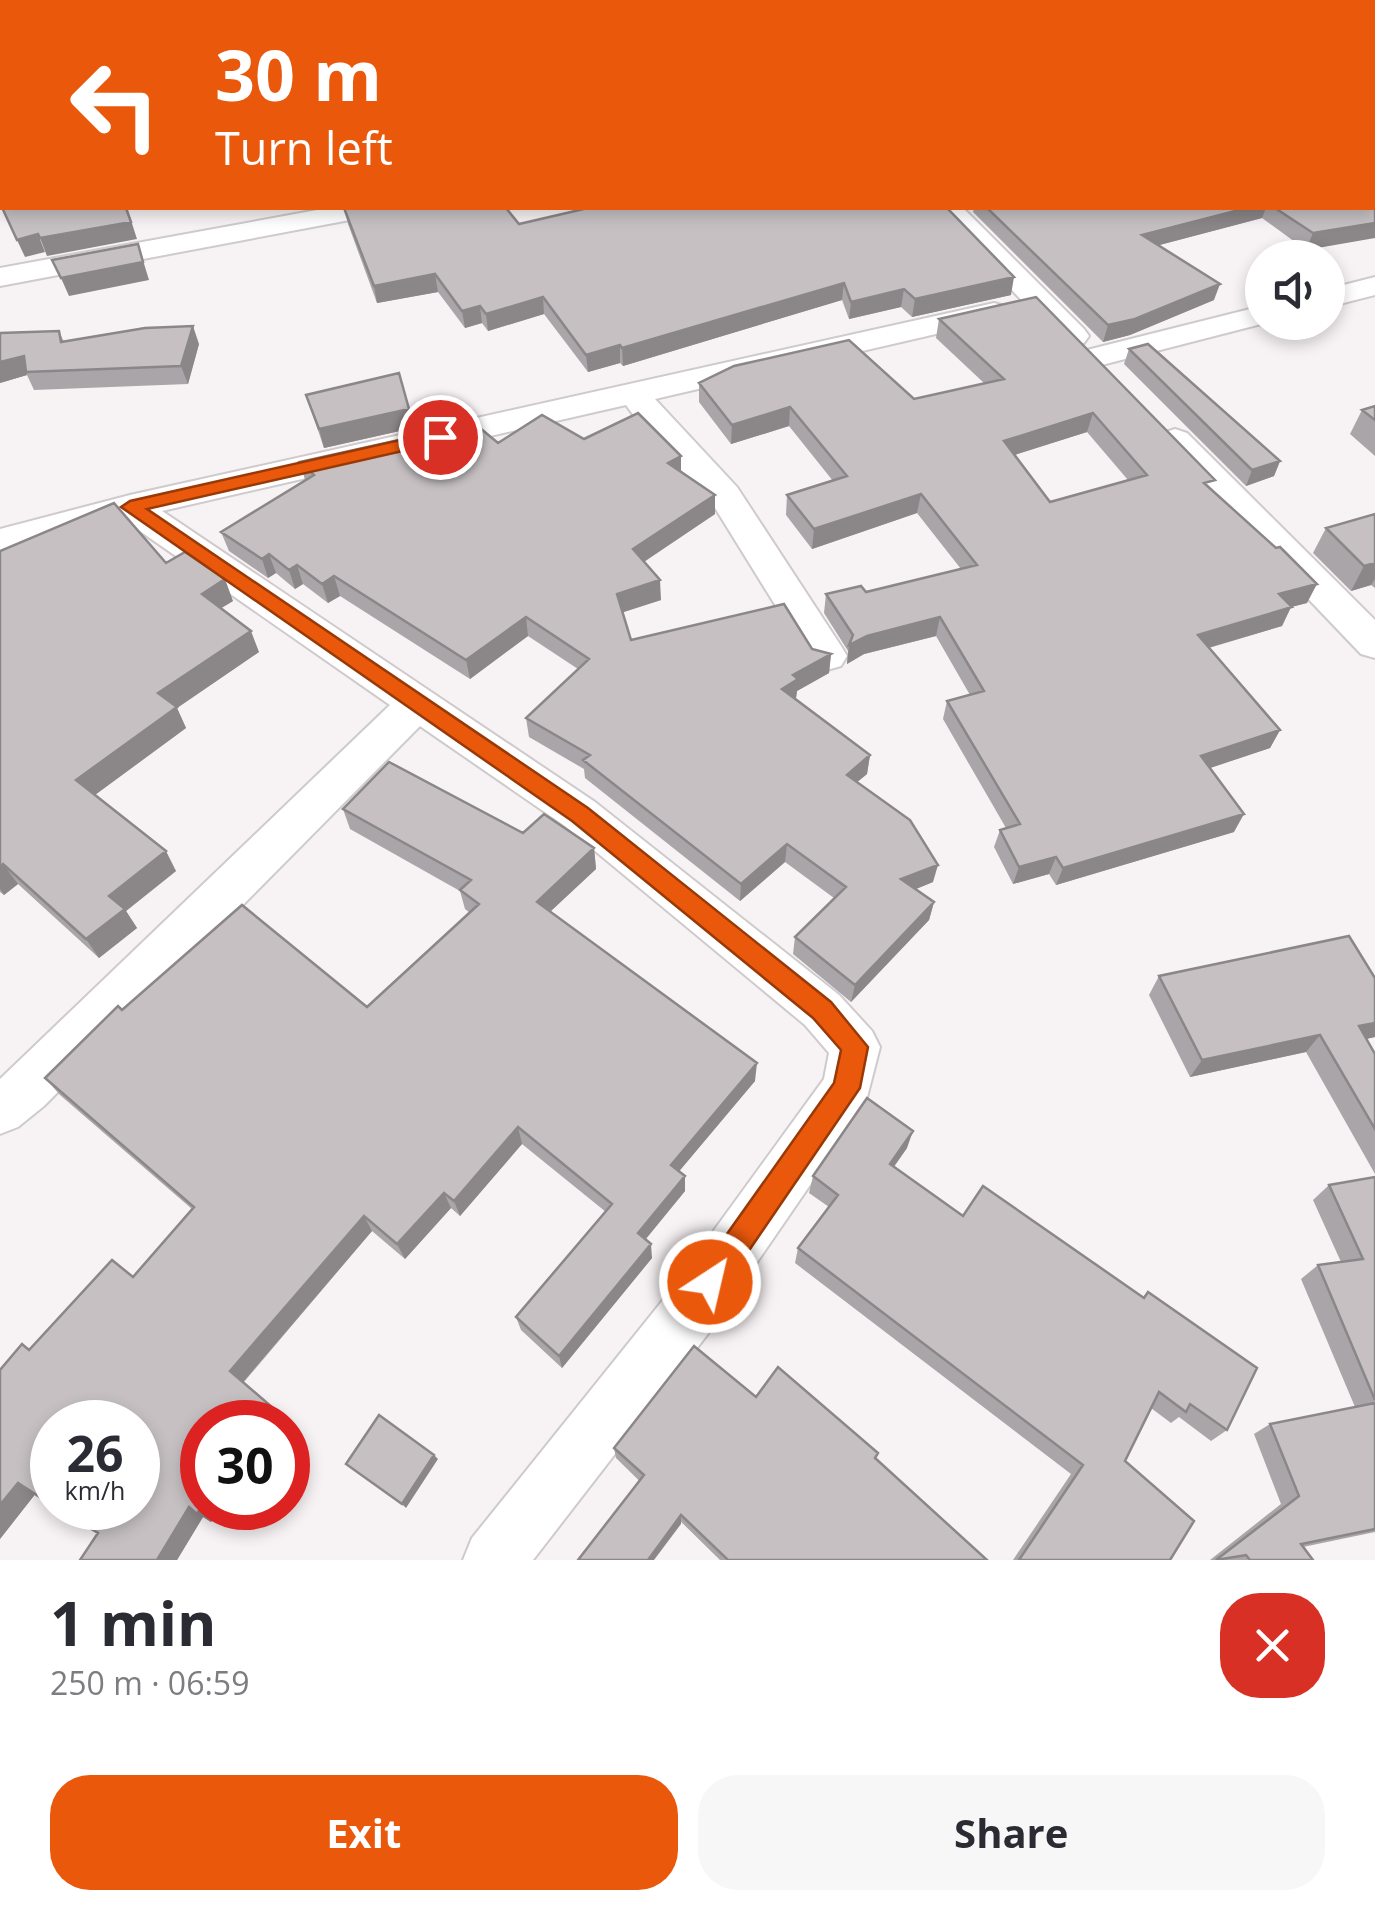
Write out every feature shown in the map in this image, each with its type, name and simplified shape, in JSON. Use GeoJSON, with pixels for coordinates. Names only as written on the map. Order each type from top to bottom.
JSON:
{"type":"FeatureCollection","features":[{"type":"Feature","properties":{"kind":"street"},"geometry":{"type":"LineString","coordinates":[[0,276],[361,210]]}},
{"type":"Feature","properties":{"kind":"street"},"geometry":{"type":"LineString","coordinates":[[950,210],[1122,386]]}},
{"type":"Feature","properties":{"kind":"street"},"geometry":{"type":"LineString","coordinates":[[1345,294],[1375,286]]}},
{"type":"Feature","properties":{"kind":"street"},"geometry":{"type":"LineString","coordinates":[[0,540],[130,507],[1038,302]]}},
{"type":"Feature","properties":{"kind":"street"},"geometry":{"type":"LineString","coordinates":[[1094,358],[1245,319]]}},
{"type":"Feature","properties":{"kind":"street"},"geometry":{"type":"LineString","coordinates":[[634,393],[660,428],[724,496],[827,656]]}},
{"type":"Feature","properties":{"kind":"street"},"geometry":{"type":"LineString","coordinates":[[1149,414],[1373,640]]}},
{"type":"Feature","properties":{"kind":"street"},"geometry":{"type":"LineString","coordinates":[[130,507],[580,814],[822,1010],[855,1047],[847,1088],[687,1315],[494,1560]]}},
{"type":"Feature","properties":{"kind":"street"},"geometry":{"type":"LineString","coordinates":[[0,1110],[26,1090],[416,705]]}},
{"type":"Feature","properties":{"kind":"building"},"geometry":{"type":"Polygon","coordinates":[[[3,210],[127,210],[131,222],[40,238],[38,234],[17,240],[3,210]]]}},
{"type":"Feature","properties":{"kind":"building"},"geometry":{"type":"Polygon","coordinates":[[[345,210],[508,210],[519,224],[579,210],[949,210],[1014,277],[915,299],[904,289],[851,302],[844,283],[586,355],[543,297],[486,314],[480,306],[462,311],[435,274],[374,286],[345,210]]]}},
{"type":"Feature","properties":{"kind":"building"},"geometry":{"type":"Polygon","coordinates":[[[989,210],[1239,210],[1142,235],[1220,284],[1135,319],[1108,325],[989,210]]]}},
{"type":"Feature","properties":{"kind":"building"},"geometry":{"type":"Polygon","coordinates":[[[1278,210],[1375,210],[1375,223],[1313,233],[1278,210]]]}},
{"type":"Feature","properties":{"kind":"building"},"geometry":{"type":"Polygon","coordinates":[[[138,244],[143,262],[61,278],[52,260],[138,244]]]}},
{"type":"Feature","properties":{"kind":"building"},"geometry":{"type":"Polygon","coordinates":[[[1036,297],[1215,480],[1204,483],[1317,584],[1279,594],[1292,607],[1198,635],[1280,730],[1201,756],[1244,814],[1063,868],[1056,857],[1019,867],[1000,830],[1020,824],[947,701],[984,691],[940,617],[867,636],[849,645],[853,635],[826,594],[861,586],[866,592],[977,565],[921,494],[814,529],[787,495],[847,476],[790,407],[732,425],[699,383],[734,366],[849,340],[914,399],[1004,379],[939,319],[1036,297]],[[1093,413],[1004,441],[1050,502],[1147,475],[1093,413]]]}},
{"type":"Feature","properties":{"kind":"building"},"geometry":{"type":"Polygon","coordinates":[[[193,326],[181,366],[26,372],[24,356],[0,362],[0,333],[59,331],[61,342],[145,328],[193,326]]]}},
{"type":"Feature","properties":{"kind":"building"},"geometry":{"type":"Polygon","coordinates":[[[1148,344],[1280,461],[1252,470],[1129,349],[1148,344]]]}},
{"type":"Feature","properties":{"kind":"building"},"geometry":{"type":"Polygon","coordinates":[[[399,373],[409,409],[319,429],[306,395],[399,373]]]}},
{"type":"Feature","properties":{"kind":"building"},"geometry":{"type":"Polygon","coordinates":[[[1375,406],[1375,420],[1362,410],[1375,406]]]}},
{"type":"Feature","properties":{"kind":"building"},"geometry":{"type":"Polygon","coordinates":[[[638,413],[681,456],[668,463],[715,495],[633,549],[660,580],[617,594],[631,640],[784,604],[812,649],[831,654],[793,675],[798,679],[782,689],[870,755],[847,775],[910,820],[938,865],[901,879],[934,902],[855,985],[795,937],[846,887],[787,844],[741,884],[583,760],[590,755],[526,718],[589,659],[526,617],[466,660],[334,576],[322,584],[297,565],[289,570],[269,554],[262,559],[221,532],[314,475],[300,462],[417,436],[420,447],[474,423],[498,443],[542,415],[584,439],[638,413]]]}},
{"type":"Feature","properties":{"kind":"building"},"geometry":{"type":"Polygon","coordinates":[[[114,503],[166,563],[185,552],[225,579],[202,594],[251,631],[158,693],[177,707],[76,780],[166,851],[109,896],[125,909],[86,939],[3,864],[0,867],[0,551],[114,503]]]}},
{"type":"Feature","properties":{"kind":"building"},"geometry":{"type":"Polygon","coordinates":[[[1375,514],[1375,563],[1364,566],[1326,528],[1375,514]]]}},
{"type":"Feature","properties":{"kind":"building"},"geometry":{"type":"Polygon","coordinates":[[[389,762],[523,833],[544,814],[594,848],[537,902],[757,1063],[671,1165],[685,1176],[638,1233],[651,1244],[559,1356],[516,1317],[612,1204],[518,1127],[454,1201],[444,1193],[397,1244],[364,1216],[230,1371],[264,1400],[180,1400],[180,1522],[157,1560],[80,1560],[98,1533],[93,1530],[160,1530],[160,1400],[30,1400],[30,1491],[18,1483],[0,1505],[0,1370],[22,1344],[29,1350],[112,1260],[133,1277],[194,1207],[45,1078],[118,1006],[122,1010],[242,905],[367,1007],[479,904],[460,890],[471,880],[343,809],[389,762]]]}},
{"type":"Feature","properties":{"kind":"building"},"geometry":{"type":"Polygon","coordinates":[[[1349,936],[1375,978],[1375,1023],[1359,1026],[1375,1054],[1375,1129],[1320,1035],[1202,1060],[1159,976],[1349,936]]]}},
{"type":"Feature","properties":{"kind":"building"},"geometry":{"type":"Polygon","coordinates":[[[867,1098],[913,1131],[890,1164],[963,1216],[983,1186],[1144,1298],[1148,1292],[1257,1368],[1227,1430],[1190,1404],[1186,1412],[1159,1392],[1125,1461],[1194,1521],[1170,1560],[1019,1560],[1083,1465],[798,1248],[838,1195],[813,1176],[867,1098]]]}},
{"type":"Feature","properties":{"kind":"building"},"geometry":{"type":"Polygon","coordinates":[[[1375,1177],[1375,1400],[1318,1265],[1363,1259],[1329,1185],[1375,1177]]]}},
{"type":"Feature","properties":{"kind":"building"},"geometry":{"type":"Polygon","coordinates":[[[694,1346],[756,1397],[778,1367],[878,1453],[875,1458],[987,1560],[728,1560],[681,1515],[648,1560],[578,1560],[644,1475],[614,1448],[694,1346]]]}},
{"type":"Feature","properties":{"kind":"building"},"geometry":{"type":"Polygon","coordinates":[[[1375,1403],[1375,1529],[1301,1544],[1313,1560],[1250,1560],[1246,1555],[1216,1560],[1299,1496],[1270,1424],[1375,1403]]]}},
{"type":"Feature","properties":{"kind":"building"},"geometry":{"type":"Polygon","coordinates":[[[379,1415],[434,1455],[402,1504],[346,1464],[379,1415]]]}},
{"type":"Feature","properties":{"kind":"route"},"geometry":{"type":"LineString","coordinates":[[440,437],[130,507],[580,814],[822,1010],[855,1047],[847,1088],[710,1282]]}}]}
